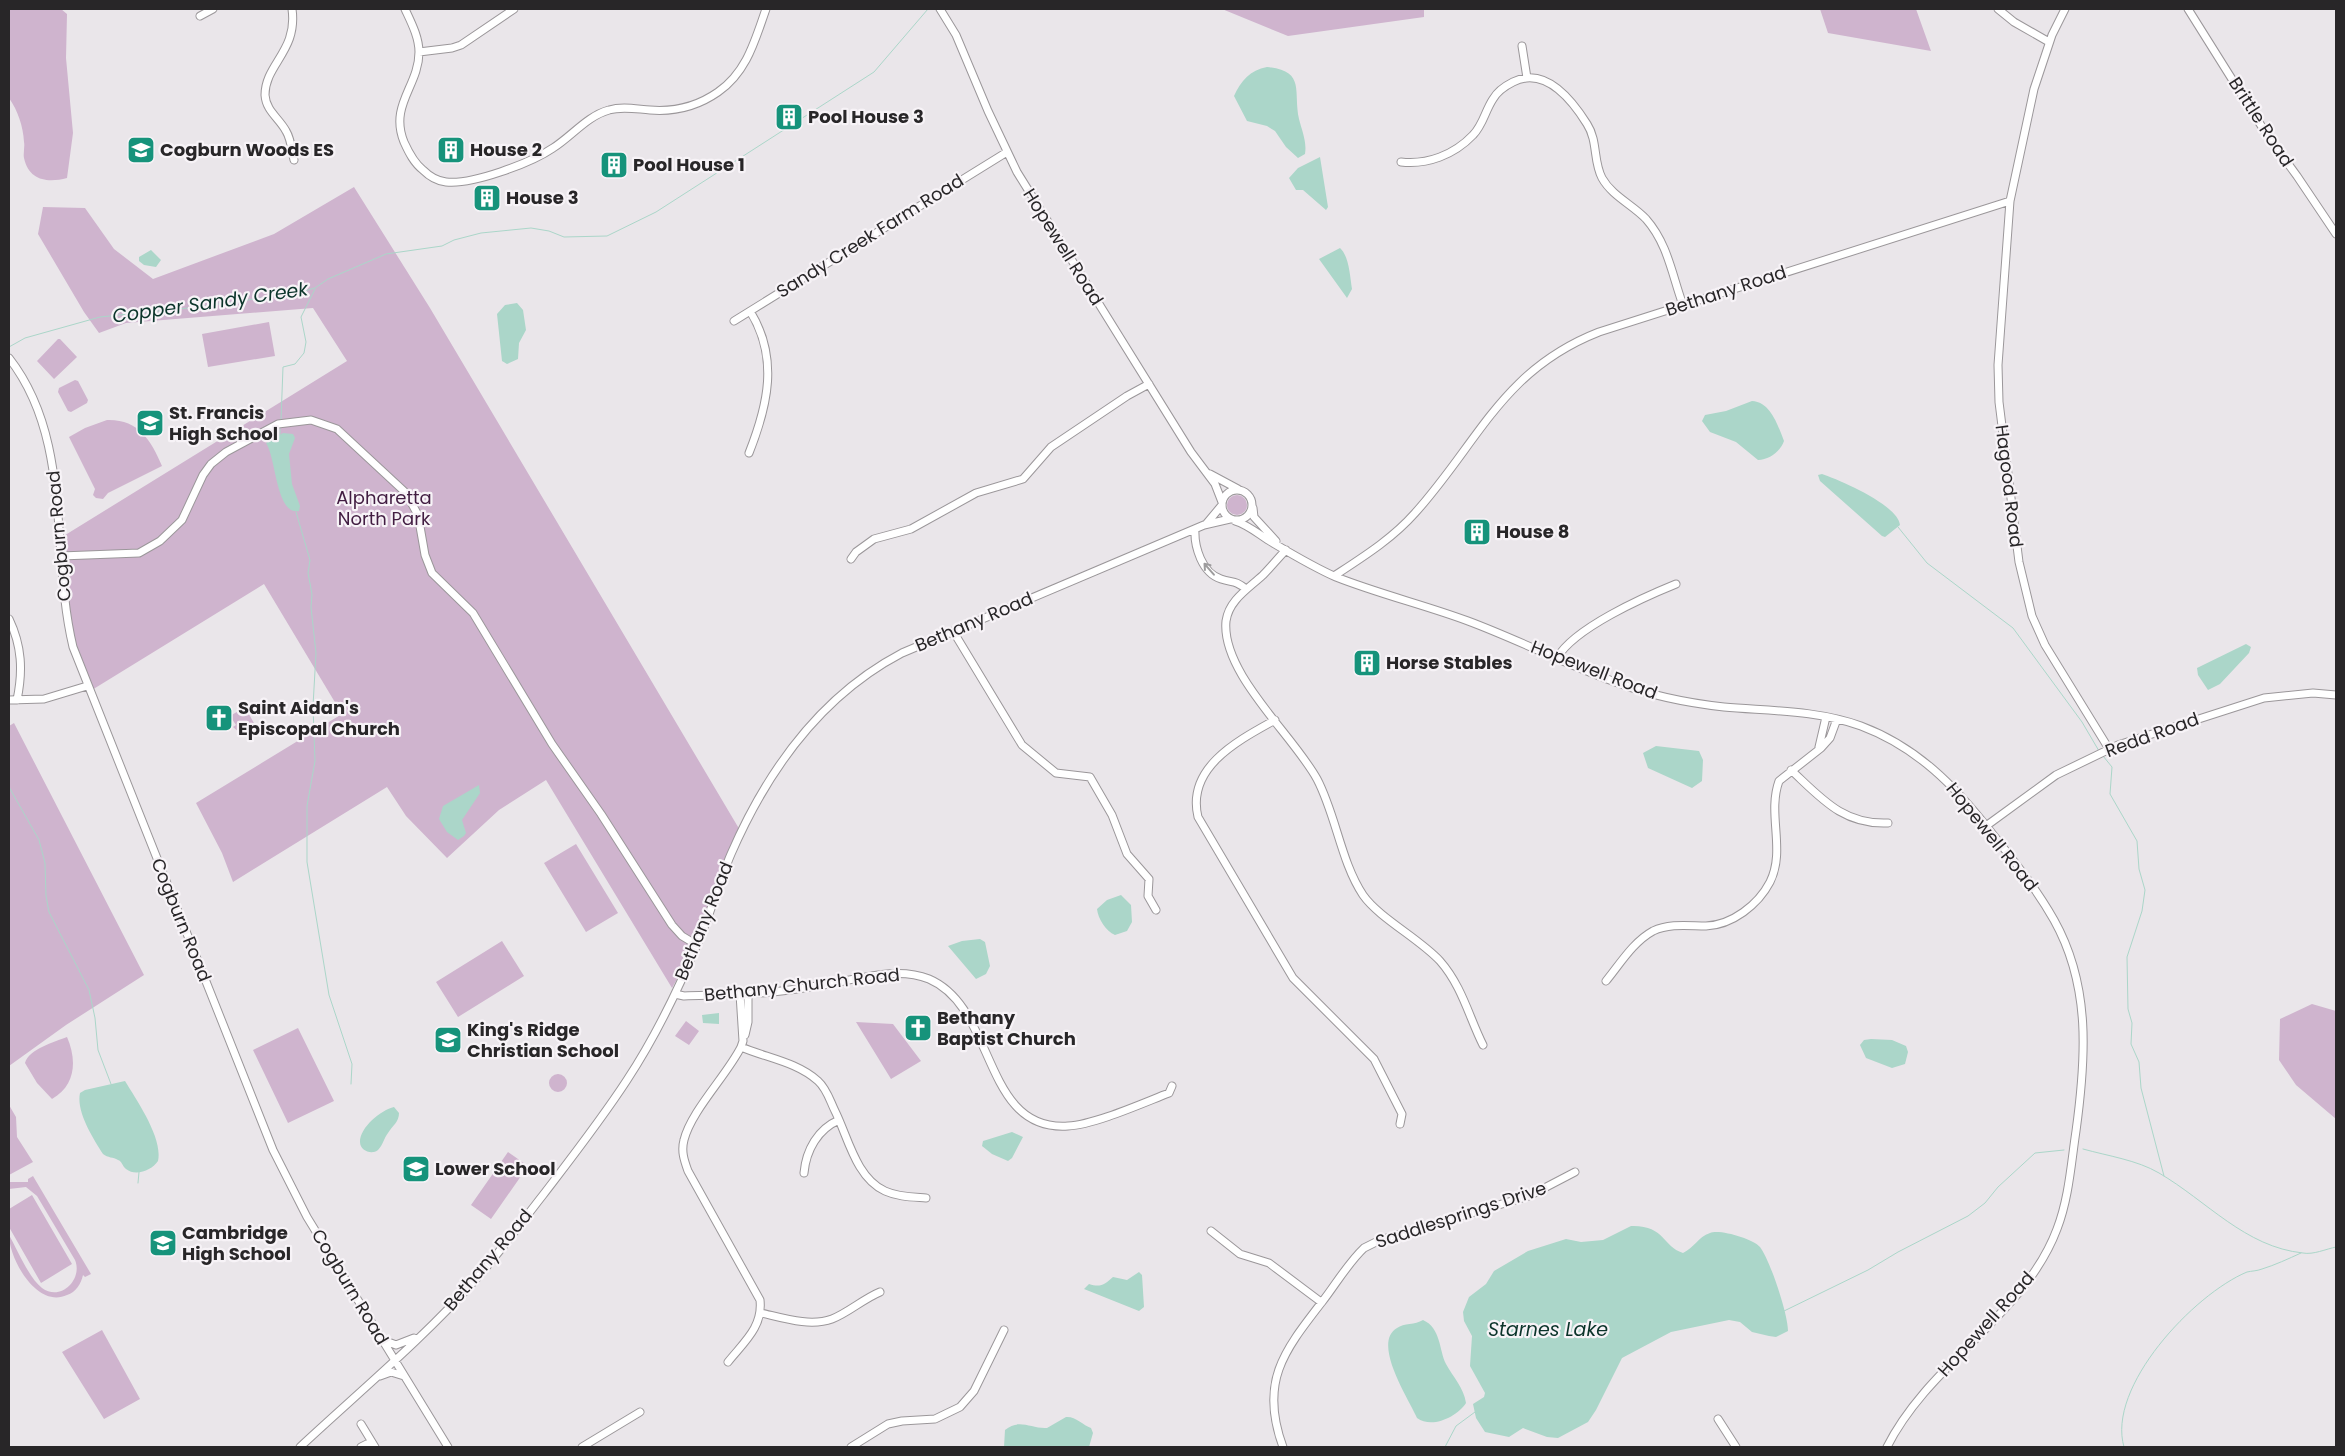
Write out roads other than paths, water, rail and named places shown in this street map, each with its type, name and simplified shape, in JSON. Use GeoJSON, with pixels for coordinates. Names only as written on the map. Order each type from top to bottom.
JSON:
{"type":"FeatureCollection","features":[{"type":"Feature","properties":{"kind":"street"},"geometry":{"type":"LineString","coordinates":[[200,16],[213,9]]}},
{"type":"Feature","properties":{"kind":"street"},"geometry":{"type":"LineString","coordinates":[[292,9],[293,31],[271,76],[265,95],[270,111],[286,132],[294,160]]}},
{"type":"Feature","properties":{"kind":"street"},"geometry":{"type":"LineString","coordinates":[[406,9],[419,52],[416,68],[400,111],[403,139],[411,157],[428,174],[444,182],[462,182],[511,168],[542,155],[566,140],[591,118],[607,110],[623,108],[651,110],[680,108],[717,93],[742,67],[750,53],[766,9]]}},
{"type":"Feature","properties":{"kind":"street"},"geometry":{"type":"LineString","coordinates":[[419,52],[461,45],[514,9]]}},
{"type":"Feature","properties":{"kind":"street","name":"Hopewell Road"},"geometry":{"type":"LineString","coordinates":[[940,9],[956,35],[1007,152],[1031,195],[1191,452],[1208,473],[1221,495],[1222,503]]}},
{"type":"Feature","properties":{"kind":"street"},"geometry":{"type":"LineString","coordinates":[[1998,9],[2007,18],[2049,42]]}},
{"type":"Feature","properties":{"kind":"street"},"geometry":{"type":"LineString","coordinates":[[2010,201],[2034,89],[2049,42],[2065,9]]}},
{"type":"Feature","properties":{"kind":"street","name":"Brittle Road"},"geometry":{"type":"LineString","coordinates":[[2188,9],[2267,135],[2336,234]]}},
{"type":"Feature","properties":{"kind":"street"},"geometry":{"type":"LineString","coordinates":[[1522,46],[1527,78]]}},
{"type":"Feature","properties":{"kind":"street"},"geometry":{"type":"LineString","coordinates":[[1401,162],[1427,162],[1460,145],[1478,130],[1499,92],[1516,80],[1527,78],[1544,80],[1556,87],[1587,124],[1596,143],[1601,176],[1609,187],[1637,210],[1656,231],[1671,263],[1683,305]]}},
{"type":"Feature","properties":{"kind":"street","name":"Sandy Creek Farm Road"},"geometry":{"type":"LineString","coordinates":[[734,320],[1007,152]]}},
{"type":"Feature","properties":{"kind":"street","name":"Bethany Road"},"geometry":{"type":"LineString","coordinates":[[1334,576],[1381,545],[1406,523],[1511,389],[1536,366],[1580,339],[2010,201]]}},
{"type":"Feature","properties":{"kind":"street","name":"Hagood Road"},"geometry":{"type":"LineString","coordinates":[[2010,201],[1998,391],[2022,580],[2032,616],[2041,636],[2109,749]]}},
{"type":"Feature","properties":{"kind":"street"},"geometry":{"type":"LineString","coordinates":[[749,453],[766,406],[768,365],[763,336],[750,310]]}},
{"type":"Feature","properties":{"kind":"street","name":"Cogburn Road"},"geometry":{"type":"LineString","coordinates":[[9,358],[34,400],[48,441],[69,631],[87,686],[273,1150],[307,1216],[448,1447]]}},
{"type":"Feature","properties":{"kind":"street"},"geometry":{"type":"LineString","coordinates":[[851,559],[856,552],[874,539],[911,529],[976,492],[1023,479],[1051,447],[1127,396],[1149,384]]}},
{"type":"Feature","properties":{"kind":"street"},"geometry":{"type":"LineString","coordinates":[[61,556],[139,553],[160,541],[182,520],[203,475],[211,464],[226,452],[278,424],[311,420],[337,430],[406,493],[418,515],[425,554],[432,573],[473,613],[552,744],[601,814],[672,925],[682,936],[697,945]]}},
{"type":"Feature","properties":{"kind":"street","name":"Hopewell Road"},"geometry":{"type":"LineString","coordinates":[[1208,473],[1241,491]]}},
{"type":"Feature","properties":{"kind":"street"},"geometry":{"type":"LineString","coordinates":[[1231,491],[1241,491],[1249,496],[1252,506],[1249,515],[1232,520],[1224,513],[1222,503],[1231,491]]}},
{"type":"Feature","properties":{"kind":"street","name":"Bethany Road"},"geometry":{"type":"LineString","coordinates":[[1204,525],[1222,503]]}},
{"type":"Feature","properties":{"kind":"street","name":"Hopewell Road"},"geometry":{"type":"LineString","coordinates":[[1252,506],[1254,517],[1282,548]]}},
{"type":"Feature","properties":{"kind":"street","name":"Hopewell Road"},"geometry":{"type":"LineString","coordinates":[[1232,520],[1247,525],[1282,548],[1334,576],[1467,621],[1623,685],[1676,700],[1837,719],[1881,734],[1920,757],[1946,778],[2028,881],[2054,920],[2073,963],[2080,993],[2084,1026],[2084,1058],[2068,1190],[2056,1233],[2034,1272],[2017,1294],[1927,1388],[1910,1409],[1888,1447]]}},
{"type":"Feature","properties":{"kind":"street","name":"Bethany Road"},"geometry":{"type":"LineString","coordinates":[[300,1447],[419,1336],[482,1272],[606,1111],[647,1046],[675,994],[697,945],[737,841],[772,777],[802,734],[826,707],[868,674],[902,653],[1204,525],[1232,520]]}},
{"type":"Feature","properties":{"kind":"street"},"geometry":{"type":"LineString","coordinates":[[1195,529],[1196,547],[1200,559],[1216,576],[1236,581],[1246,589]]}},
{"type":"Feature","properties":{"kind":"street"},"geometry":{"type":"LineString","coordinates":[[1282,548],[1236,600],[1228,612],[1226,626],[1228,640],[1237,667],[1316,779],[1333,816],[1343,849],[1364,896],[1440,960],[1464,998],[1483,1045]]}},
{"type":"Feature","properties":{"kind":"street"},"geometry":{"type":"LineString","coordinates":[[1557,658],[1564,648],[1620,609],[1676,584]]}},
{"type":"Feature","properties":{"kind":"street"},"geometry":{"type":"LineString","coordinates":[[9,619],[16,636],[22,660],[17,700]]}},
{"type":"Feature","properties":{"kind":"street"},"geometry":{"type":"LineString","coordinates":[[953,631],[1022,745],[1056,773],[1090,777],[1112,815],[1127,854],[1148,879],[1148,896],[1156,910]]}},
{"type":"Feature","properties":{"kind":"street"},"geometry":{"type":"LineString","coordinates":[[9,700],[44,699],[87,686]]}},
{"type":"Feature","properties":{"kind":"street","name":"Redd Road"},"geometry":{"type":"LineString","coordinates":[[1986,826],[2056,775],[2109,749],[2264,698],[2300,694],[2336,695]]}},
{"type":"Feature","properties":{"kind":"street"},"geometry":{"type":"LineString","coordinates":[[1819,750],[1826,717]]}},
{"type":"Feature","properties":{"kind":"street"},"geometry":{"type":"LineString","coordinates":[[1606,981],[1635,945],[1654,931],[1670,926],[1708,926],[1724,923],[1741,914],[1761,895],[1770,881],[1776,863],[1773,812],[1778,786],[1782,777],[1819,750],[1830,738],[1837,719]]}},
{"type":"Feature","properties":{"kind":"street"},"geometry":{"type":"LineString","coordinates":[[1275,720],[1218,758],[1208,768],[1198,787],[1196,803],[1198,817],[1293,978],[1312,999],[1360,1043],[1378,1065],[1402,1114],[1400,1124]]}},
{"type":"Feature","properties":{"kind":"street"},"geometry":{"type":"LineString","coordinates":[[1790,770],[1840,814],[1870,822],[1888,823]]}},
{"type":"Feature","properties":{"kind":"street","name":"Bethany Church Road"},"geometry":{"type":"LineString","coordinates":[[675,994],[684,996],[744,994],[816,986],[889,974],[912,974],[928,979],[949,992],[964,1009],[1015,1107],[1028,1117],[1046,1124],[1081,1125],[1169,1093],[1172,1086]]}},
{"type":"Feature","properties":{"kind":"street"},"geometry":{"type":"LineString","coordinates":[[728,1362],[754,1330],[762,1313],[760,1300],[755,1287],[688,1171],[682,1153],[686,1133],[742,1044],[744,994]]}},
{"type":"Feature","properties":{"kind":"street"},"geometry":{"type":"LineString","coordinates":[[742,1044],[794,1066],[812,1076],[826,1092],[859,1165],[872,1182],[884,1191],[892,1194],[926,1198]]}},
{"type":"Feature","properties":{"kind":"street"},"geometry":{"type":"LineString","coordinates":[[804,1173],[807,1155],[813,1142],[827,1126],[839,1120]]}},
{"type":"Feature","properties":{"kind":"street","name":"Saddlesprings Drive"},"geometry":{"type":"LineString","coordinates":[[1283,1447],[1275,1419],[1274,1401],[1277,1377],[1290,1343],[1358,1254],[1372,1243],[1529,1196],[1575,1172]]}},
{"type":"Feature","properties":{"kind":"street"},"geometry":{"type":"LineString","coordinates":[[1210,1231],[1240,1254],[1269,1263],[1321,1302]]}},
{"type":"Feature","properties":{"kind":"street"},"geometry":{"type":"LineString","coordinates":[[762,1313],[801,1321],[820,1322],[833,1319],[880,1292]]}},
{"type":"Feature","properties":{"kind":"street"},"geometry":{"type":"LineString","coordinates":[[851,1447],[888,1424],[902,1421],[935,1420],[960,1407],[974,1392],[1004,1330]]}},
{"type":"Feature","properties":{"kind":"street"},"geometry":{"type":"LineString","coordinates":[[381,1338],[396,1345],[419,1336]]}},
{"type":"Feature","properties":{"kind":"street"},"geometry":{"type":"LineString","coordinates":[[372,1380],[389,1372],[404,1376]]}},
{"type":"Feature","properties":{"kind":"street"},"geometry":{"type":"LineString","coordinates":[[582,1447],[640,1412]]}},
{"type":"Feature","properties":{"kind":"street"},"geometry":{"type":"LineString","coordinates":[[1718,1419],[1736,1447]]}},
{"type":"Feature","properties":{"kind":"street"},"geometry":{"type":"LineString","coordinates":[[361,1424],[373,1444],[361,1447]]}},
{"type":"Feature","properties":{"kind":"water"},"geometry":{"type":"Polygon","coordinates":[[[1261,68],[1279,69],[1288,73],[1293,78],[1297,91],[1299,119],[1305,145],[1305,154],[1298,158],[1286,147],[1275,131],[1267,126],[1247,121],[1234,96],[1247,77],[1261,68]]]}},
{"type":"Feature","properties":{"kind":"water"},"geometry":{"type":"Polygon","coordinates":[[[1320,157],[1328,207],[1326,210],[1303,190],[1296,190],[1289,178],[1298,168],[1320,157]]]}},
{"type":"Feature","properties":{"kind":"water"},"geometry":{"type":"Polygon","coordinates":[[[1340,248],[1347,261],[1351,278],[1352,289],[1347,298],[1319,259],[1340,248]]]}},
{"type":"Feature","properties":{"kind":"water"},"geometry":{"type":"Polygon","coordinates":[[[151,250],[161,260],[156,267],[144,265],[139,261],[139,257],[151,250]]]}},
{"type":"Feature","properties":{"kind":"water"},"geometry":{"type":"Polygon","coordinates":[[[517,303],[523,310],[526,330],[519,343],[518,359],[507,364],[502,361],[497,314],[505,305],[517,303]]]}},
{"type":"Feature","properties":{"kind":"water"},"geometry":{"type":"Polygon","coordinates":[[[1752,401],[1759,402],[1769,410],[1784,441],[1777,452],[1762,460],[1758,460],[1736,442],[1710,432],[1702,421],[1705,415],[1726,411],[1752,401]]]}},
{"type":"Feature","properties":{"kind":"water"},"geometry":{"type":"Polygon","coordinates":[[[283,433],[293,434],[295,438],[289,454],[292,484],[300,506],[299,511],[291,510],[281,495],[266,443],[283,433]]]}},
{"type":"Feature","properties":{"kind":"water"},"geometry":{"type":"Polygon","coordinates":[[[1822,474],[1867,494],[1890,509],[1897,517],[1900,525],[1885,537],[1882,536],[1820,481],[1818,475],[1822,474]]]}},
{"type":"Feature","properties":{"kind":"water"},"geometry":{"type":"Polygon","coordinates":[[[2246,644],[2251,647],[2249,653],[2220,684],[2208,690],[2198,675],[2197,668],[2246,644]]]}},
{"type":"Feature","properties":{"kind":"water"},"geometry":{"type":"Polygon","coordinates":[[[1656,746],[1699,751],[1703,760],[1702,781],[1692,788],[1648,768],[1643,753],[1656,746]]]}},
{"type":"Feature","properties":{"kind":"water"},"geometry":{"type":"Polygon","coordinates":[[[479,785],[480,793],[462,820],[466,833],[458,840],[447,832],[439,819],[443,806],[479,785]]]}},
{"type":"Feature","properties":{"kind":"water"},"geometry":{"type":"Polygon","coordinates":[[[1121,895],[1131,905],[1132,922],[1127,931],[1115,935],[1103,924],[1097,909],[1107,900],[1121,895]]]}},
{"type":"Feature","properties":{"kind":"water"},"geometry":{"type":"Polygon","coordinates":[[[980,939],[985,942],[990,966],[986,974],[976,979],[948,946],[962,941],[980,939]]]}},
{"type":"Feature","properties":{"kind":"water"},"geometry":{"type":"Polygon","coordinates":[[[719,1013],[719,1024],[703,1023],[702,1015],[719,1013]]]}},
{"type":"Feature","properties":{"kind":"water"},"geometry":{"type":"Polygon","coordinates":[[[1864,1040],[1892,1040],[1906,1046],[1908,1052],[1905,1064],[1892,1068],[1866,1058],[1860,1045],[1864,1040]]]}},
{"type":"Feature","properties":{"kind":"water"},"geometry":{"type":"Polygon","coordinates":[[[125,1081],[148,1120],[159,1152],[158,1161],[155,1164],[148,1170],[139,1172],[130,1171],[121,1162],[103,1154],[86,1125],[80,1108],[80,1093],[85,1090],[125,1081]]]}},
{"type":"Feature","properties":{"kind":"water"},"geometry":{"type":"Polygon","coordinates":[[[394,1107],[399,1113],[398,1119],[380,1148],[373,1152],[364,1150],[360,1142],[367,1125],[378,1115],[394,1107]]]}},
{"type":"Feature","properties":{"kind":"water"},"geometry":{"type":"Polygon","coordinates":[[[1012,1132],[1023,1137],[1012,1158],[1008,1161],[992,1154],[982,1146],[983,1141],[1012,1132]]]}},
{"type":"Feature","properties":{"kind":"water","name":"Starnes Lake"},"geometry":{"type":"Polygon","coordinates":[[[1631,1226],[1651,1229],[1657,1232],[1671,1246],[1683,1253],[1702,1237],[1715,1232],[1736,1236],[1756,1244],[1764,1254],[1773,1275],[1782,1300],[1788,1331],[1776,1337],[1769,1336],[1752,1332],[1740,1322],[1729,1320],[1671,1332],[1622,1358],[1588,1422],[1558,1438],[1547,1437],[1523,1428],[1509,1437],[1485,1432],[1476,1418],[1473,1404],[1484,1397],[1485,1393],[1470,1366],[1472,1336],[1464,1321],[1463,1312],[1469,1297],[1486,1284],[1494,1271],[1528,1251],[1566,1239],[1581,1242],[1603,1240],[1631,1226]]]}},
{"type":"Feature","properties":{"kind":"water"},"geometry":{"type":"Polygon","coordinates":[[[1139,1272],[1142,1275],[1144,1307],[1139,1311],[1084,1289],[1089,1284],[1102,1285],[1113,1277],[1127,1280],[1139,1272]]]}},
{"type":"Feature","properties":{"kind":"water"},"geometry":{"type":"Polygon","coordinates":[[[1423,1320],[1433,1328],[1439,1340],[1446,1364],[1461,1387],[1466,1403],[1457,1413],[1437,1422],[1423,1421],[1417,1418],[1395,1372],[1388,1346],[1390,1335],[1397,1328],[1423,1320]]]}},
{"type":"Feature","properties":{"kind":"water"},"geometry":{"type":"Polygon","coordinates":[[[1066,1417],[1076,1419],[1091,1428],[1093,1433],[1089,1447],[1004,1447],[1005,1430],[1010,1427],[1020,1424],[1047,1428],[1066,1417]]]}},
{"type":"Feature","properties":{"kind":"waterway","name":"Copper Sandy Creek"},"geometry":{"type":"LineString","coordinates":[[9,347],[25,338],[100,317],[198,307],[297,293],[315,288],[328,279],[386,254],[442,246],[454,240],[481,233],[531,228],[549,231],[564,237],[607,236],[656,212],[874,72],[928,9]]}},
{"type":"Feature","properties":{"kind":"waterway"},"geometry":{"type":"LineString","coordinates":[[281,420],[283,367],[295,364],[304,353],[306,342],[301,317],[315,289]]}},
{"type":"Feature","properties":{"kind":"waterway"},"geometry":{"type":"LineString","coordinates":[[280,427],[280,435]]}},
{"type":"Feature","properties":{"kind":"waterway"},"geometry":{"type":"LineString","coordinates":[[296,512],[310,560],[308,573],[312,594],[311,607],[316,653],[313,706],[315,761],[307,806],[307,862],[329,995],[352,1064],[351,1084]]}},
{"type":"Feature","properties":{"kind":"waterway"},"geometry":{"type":"LineString","coordinates":[[1898,527],[1927,563],[2013,628],[2082,722],[2099,751]]}},
{"type":"Feature","properties":{"kind":"waterway"},"geometry":{"type":"LineString","coordinates":[[2103,756],[2112,767],[2110,794],[2137,841],[2139,869],[2145,890],[2142,911],[2127,957],[2128,1009],[2132,1023],[2131,1044],[2139,1062],[2141,1088],[2164,1176]]}},
{"type":"Feature","properties":{"kind":"waterway","name":"Copper Sandy Creek"},"geometry":{"type":"LineString","coordinates":[[9,787],[39,840],[45,863],[46,896],[49,912],[89,990],[95,1018],[98,1050],[111,1084]]}},
{"type":"Feature","properties":{"kind":"waterway"},"geometry":{"type":"LineString","coordinates":[[2083,1149],[2132,1162],[2159,1173],[2227,1221],[2263,1242],[2282,1249],[2307,1253],[2315,1253],[2336,1247]]}},
{"type":"Feature","properties":{"kind":"waterway"},"geometry":{"type":"LineString","coordinates":[[1784,1311],[1868,1270],[1898,1252],[1968,1216],[1985,1203],[1998,1187],[2035,1153],[2064,1150]]}},
{"type":"Feature","properties":{"kind":"waterway","name":"Copper Sandy Creek"},"geometry":{"type":"LineString","coordinates":[[138,1183],[139,1172]]}},
{"type":"Feature","properties":{"kind":"waterway"},"geometry":{"type":"LineString","coordinates":[[2124,1447],[2122,1423],[2128,1397],[2141,1371],[2159,1345],[2180,1321],[2203,1300],[2226,1283],[2247,1272],[2282,1262],[2301,1253]]}},
{"type":"Feature","properties":{"kind":"waterway"},"geometry":{"type":"LineString","coordinates":[[1445,1447],[1456,1426],[1475,1412]]}},
{"type":"Feature","properties":{"kind":"place","name":"Pool House 3"},"geometry":{"type":"Point","coordinates":[789,117]}},
{"type":"Feature","properties":{"kind":"place","name":"Cogburn Woods ES"},"geometry":{"type":"Point","coordinates":[141,150]}},
{"type":"Feature","properties":{"kind":"place","name":"House 2"},"geometry":{"type":"Point","coordinates":[451,150]}},
{"type":"Feature","properties":{"kind":"place","name":"Pool House 1"},"geometry":{"type":"Point","coordinates":[614,165]}},
{"type":"Feature","properties":{"kind":"place","name":"House 3"},"geometry":{"type":"Point","coordinates":[487,198]}},
{"type":"Feature","properties":{"kind":"place","name":"St. Francis High School"},"geometry":{"type":"Point","coordinates":[150,423]}},
{"type":"Feature","properties":{"kind":"place","name":"House 8"},"geometry":{"type":"Point","coordinates":[1477,532]}},
{"type":"Feature","properties":{"kind":"place","name":"Horse Stables"},"geometry":{"type":"Point","coordinates":[1367,663]}},
{"type":"Feature","properties":{"kind":"place","name":"Saint Aidan's Episcopal Church"},"geometry":{"type":"Point","coordinates":[219,718]}},
{"type":"Feature","properties":{"kind":"place","name":"Bethany Baptist Church"},"geometry":{"type":"Point","coordinates":[918,1028]}},
{"type":"Feature","properties":{"kind":"place","name":"King's Ridge Christian School"},"geometry":{"type":"Point","coordinates":[448,1040]}},
{"type":"Feature","properties":{"kind":"place","name":"Lower School"},"geometry":{"type":"Point","coordinates":[416,1169]}},
{"type":"Feature","properties":{"kind":"place","name":"Cambridge High School"},"geometry":{"type":"Point","coordinates":[163,1243]}},
{"type":"Feature","properties":{"kind":"park label","name":"Alpharetta North Park"},"geometry":{"type":"Point","coordinates":[384,508]}}]}
